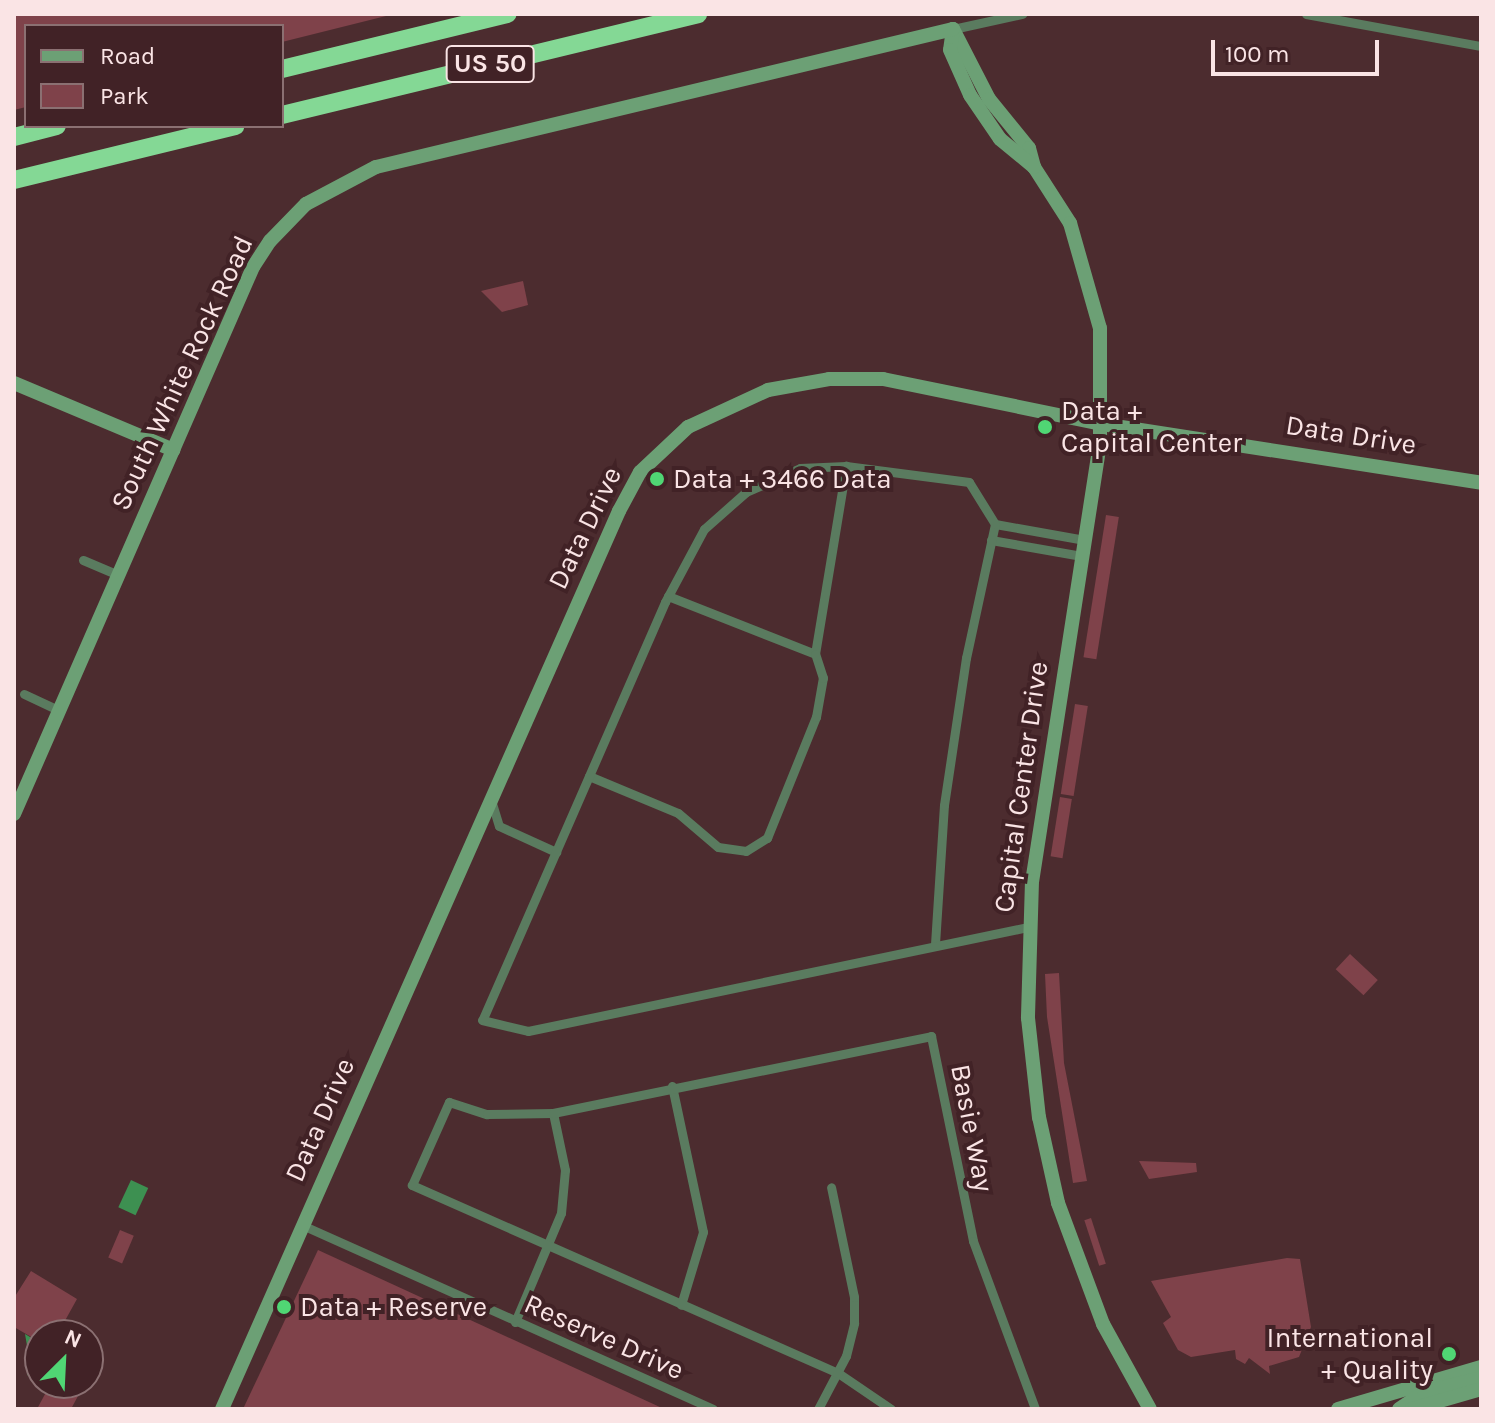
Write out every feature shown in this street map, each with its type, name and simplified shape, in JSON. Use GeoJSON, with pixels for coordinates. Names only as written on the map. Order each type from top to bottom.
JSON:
{"type":"FeatureCollection","features":[{"type":"Feature","properties":{"kind":"highway","name":"US 50"},"geometry":{"type":"LineString","coordinates":[[284,69],[507,14]]}},
{"type":"Feature","properties":{"kind":"highway","name":"US 50"},"geometry":{"type":"LineString","coordinates":[[284,115],[698,14]]}},
{"type":"Feature","properties":{"kind":"highway"},"geometry":{"type":"LineString","coordinates":[[14,137],[49,128]]}},
{"type":"Feature","properties":{"kind":"highway"},"geometry":{"type":"LineString","coordinates":[[14,180],[227,128]]}},
{"type":"Feature","properties":{"kind":"street"},"geometry":{"type":"LineString","coordinates":[[953,29],[1022,14]]}},
{"type":"Feature","properties":{"kind":"street"},"geometry":{"type":"LineString","coordinates":[[1306,14],[1481,46]]}},
{"type":"Feature","properties":{"kind":"street","name":"Capital Center Drive"},"geometry":{"type":"LineString","coordinates":[[953,29],[989,99],[1029,148],[1034,167],[1070,223],[1094,300],[1102,357],[1102,424],[1028,927],[1028,1018],[1047,1160],[1086,1284],[1150,1409]]}},
{"type":"Feature","properties":{"kind":"street","name":"South White Rock Road"},"geometry":{"type":"LineString","coordinates":[[14,814],[253,267],[284,224],[330,187],[376,167],[953,29]]}},
{"type":"Feature","properties":{"kind":"street","name":"Data Drive"},"geometry":{"type":"LineString","coordinates":[[222,1409],[633,484],[688,427],[768,390],[829,379],[897,381],[1102,424],[1481,483]]}},
{"type":"Feature","properties":{"kind":"street"},"geometry":{"type":"LineString","coordinates":[[14,383],[173,450]]}},
{"type":"Feature","properties":{"kind":"street"},"geometry":{"type":"LineString","coordinates":[[589,776],[678,813],[718,847],[746,851],[767,838],[816,717],[823,678],[815,654],[846,466]]}},
{"type":"Feature","properties":{"kind":"street"},"geometry":{"type":"LineString","coordinates":[[935,944],[944,805],[995,524],[969,482],[846,466],[800,468],[746,492],[704,529],[668,596],[482,1020],[528,1031],[1028,927]]}},
{"type":"Feature","properties":{"kind":"street"},"geometry":{"type":"LineString","coordinates":[[995,524],[1085,540]]}},
{"type":"Feature","properties":{"kind":"street"},"geometry":{"type":"LineString","coordinates":[[991,540],[1082,556]]}},
{"type":"Feature","properties":{"kind":"street"},"geometry":{"type":"LineString","coordinates":[[83,560],[119,575]]}},
{"type":"Feature","properties":{"kind":"street"},"geometry":{"type":"LineString","coordinates":[[668,596],[815,654]]}},
{"type":"Feature","properties":{"kind":"street"},"geometry":{"type":"LineString","coordinates":[[24,694],[59,710]]}},
{"type":"Feature","properties":{"kind":"street"},"geometry":{"type":"LineString","coordinates":[[491,800],[499,826],[556,852]]}},
{"type":"Feature","properties":{"kind":"street","name":"Basie Way"},"geometry":{"type":"LineString","coordinates":[[548,1249],[412,1185],[449,1102],[487,1114],[553,1113],[672,1086],[931,1036],[973,1241],[1035,1409]]}},
{"type":"Feature","properties":{"kind":"street"},"geometry":{"type":"LineString","coordinates":[[672,1086],[703,1232],[681,1305]]}},
{"type":"Feature","properties":{"kind":"street"},"geometry":{"type":"LineString","coordinates":[[515,1322],[548,1249],[566,1187],[553,1113]]}},
{"type":"Feature","properties":{"kind":"street"},"geometry":{"type":"LineString","coordinates":[[818,1409],[838,1373],[853,1335],[854,1297],[831,1187]]}},
{"type":"Feature","properties":{"kind":"street","name":"Reserve Drive"},"geometry":{"type":"LineString","coordinates":[[302,1225],[713,1409]]}},
{"type":"Feature","properties":{"kind":"street"},"geometry":{"type":"LineString","coordinates":[[548,1249],[838,1373],[891,1409]]}},
{"type":"Feature","properties":{"kind":"street"},"geometry":{"type":"LineString","coordinates":[[1338,1409],[1481,1367]]}},
{"type":"Feature","properties":{"kind":"street"},"geometry":{"type":"LineString","coordinates":[[1399,1409],[1424,1392],[1481,1378]]}},
{"type":"Feature","properties":{"kind":"street"},"geometry":{"type":"LineString","coordinates":[[1412,1409],[1481,1389]]}},
{"type":"Feature","properties":{"kind":"green space"},"geometry":{"type":"Polygon","coordinates":[[[14,14],[394,14],[284,42],[284,24],[24,24],[24,108],[14,110],[14,14]]]}},
{"type":"Feature","properties":{"kind":"green space"},"geometry":{"type":"Polygon","coordinates":[[[523,281],[528,305],[502,312],[481,291],[523,281]]]}},
{"type":"Feature","properties":{"kind":"green space"},"geometry":{"type":"Polygon","coordinates":[[[1106,515],[1119,517],[1096,659],[1083,657],[1106,515]]]}},
{"type":"Feature","properties":{"kind":"green space"},"geometry":{"type":"Polygon","coordinates":[[[1075,704],[1088,706],[1074,796],[1061,794],[1075,704]]]}},
{"type":"Feature","properties":{"kind":"green space"},"geometry":{"type":"Polygon","coordinates":[[[1060,797],[1072,799],[1062,858],[1051,856],[1060,797]]]}},
{"type":"Feature","properties":{"kind":"green space"},"geometry":{"type":"Polygon","coordinates":[[[1350,954],[1378,980],[1363,995],[1336,969],[1350,954]]]}},
{"type":"Feature","properties":{"kind":"green space"},"geometry":{"type":"Polygon","coordinates":[[[1059,973],[1064,1063],[1087,1181],[1073,1183],[1047,1017],[1045,974],[1059,973]]]}},
{"type":"Feature","properties":{"kind":"green space"},"geometry":{"type":"Polygon","coordinates":[[[1139,1161],[1196,1163],[1197,1172],[1149,1179],[1139,1161]]]}},
{"type":"Feature","properties":{"kind":"green space"},"geometry":{"type":"Polygon","coordinates":[[[1091,1218],[1106,1264],[1099,1266],[1084,1220],[1091,1218]]]}},
{"type":"Feature","properties":{"kind":"green space"},"geometry":{"type":"Polygon","coordinates":[[[120,1230],[134,1236],[122,1263],[108,1258],[120,1230]]]}},
{"type":"Feature","properties":{"kind":"green space"},"geometry":{"type":"Polygon","coordinates":[[[318,1250],[662,1408],[662,1409],[243,1409],[318,1250]]]}},
{"type":"Feature","properties":{"kind":"green space"},"geometry":{"type":"Polygon","coordinates":[[[1287,1258],[1300,1259],[1311,1327],[1299,1357],[1269,1366],[1270,1374],[1249,1358],[1245,1364],[1236,1359],[1235,1350],[1191,1357],[1178,1350],[1163,1323],[1171,1317],[1151,1281],[1287,1258]]]}},
{"type":"Feature","properties":{"kind":"green space"},"geometry":{"type":"Polygon","coordinates":[[[31,1271],[77,1299],[66,1319],[24,1319],[24,1333],[14,1327],[14,1298],[31,1271]]]}},
{"type":"Feature","properties":{"kind":"green space"},"geometry":{"type":"Polygon","coordinates":[[[42,1399],[76,1399],[71,1409],[37,1409],[42,1399]]]}},
{"type":"Feature","properties":{"kind":"shaded area"},"geometry":{"type":"Polygon","coordinates":[[[131,1180],[148,1188],[136,1215],[118,1207],[131,1180]]]}},
{"type":"Feature","properties":{"kind":"place","name":"Data + Capital Center"},"geometry":{"type":"Point","coordinates":[1045,427]}},
{"type":"Feature","properties":{"kind":"place","name":"Data + 3466 Data"},"geometry":{"type":"Point","coordinates":[657,479]}},
{"type":"Feature","properties":{"kind":"place","name":"Data + Reserve"},"geometry":{"type":"Point","coordinates":[284,1307]}},
{"type":"Feature","properties":{"kind":"place","name":"International + Quality"},"geometry":{"type":"Point","coordinates":[1449,1354]}}]}
